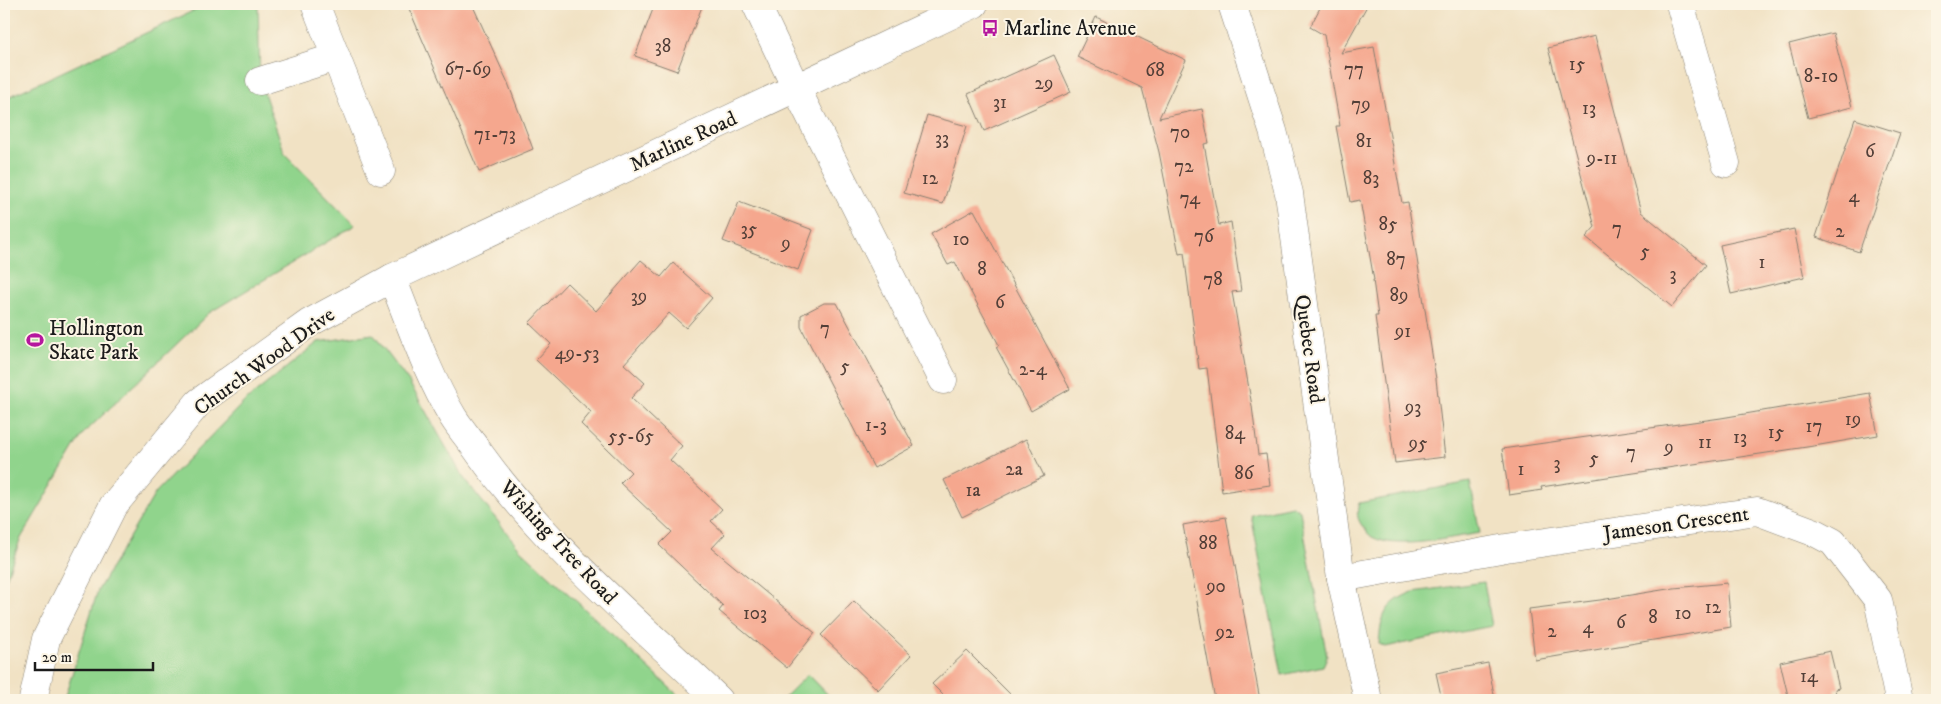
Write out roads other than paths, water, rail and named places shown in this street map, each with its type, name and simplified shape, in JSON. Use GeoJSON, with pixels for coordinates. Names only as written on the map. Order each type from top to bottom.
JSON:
{"type":"FeatureCollection","features":[{"type":"Feature","properties":{"kind":"street"},"geometry":{"type":"LineString","coordinates":[[315,4],[381,171]]}},
{"type":"Feature","properties":{"kind":"street"},"geometry":{"type":"LineString","coordinates":[[756,4],[796,88],[943,380]]}},
{"type":"Feature","properties":{"kind":"street","name":"Marline Road"},"geometry":{"type":"LineString","coordinates":[[392,278],[898,38],[974,4]]}},
{"type":"Feature","properties":{"kind":"street","name":"Quebec Road"},"geometry":{"type":"LineString","coordinates":[[1232,4],[1273,131],[1289,193],[1341,578],[1368,700]]}},
{"type":"Feature","properties":{"kind":"street"},"geometry":{"type":"LineString","coordinates":[[1680,4],[1726,163]]}},
{"type":"Feature","properties":{"kind":"street"},"geometry":{"type":"LineString","coordinates":[[260,81],[336,58]]}},
{"type":"Feature","properties":{"kind":"street","name":"Church Wood Drive"},"geometry":{"type":"LineString","coordinates":[[33,700],[46,639],[113,506],[199,402],[309,323],[392,278]]}},
{"type":"Feature","properties":{"kind":"street","name":"Wishing Tree Road"},"geometry":{"type":"LineString","coordinates":[[392,278],[427,364],[453,417],[493,472],[539,527],[644,630],[719,700]]}},
{"type":"Feature","properties":{"kind":"street","name":"Jameson Crescent"},"geometry":{"type":"LineString","coordinates":[[1341,578],[1506,548],[1756,510],[1816,533],[1833,542],[1878,600],[1899,700]]}},
{"type":"Feature","properties":{"kind":"place","name":"Marline Avenue"},"geometry":{"type":"Point","coordinates":[990,28]}},
{"type":"Feature","properties":{"kind":"place","name":"Hollington Skate Park"},"geometry":{"type":"Point","coordinates":[35,340]}}]}
